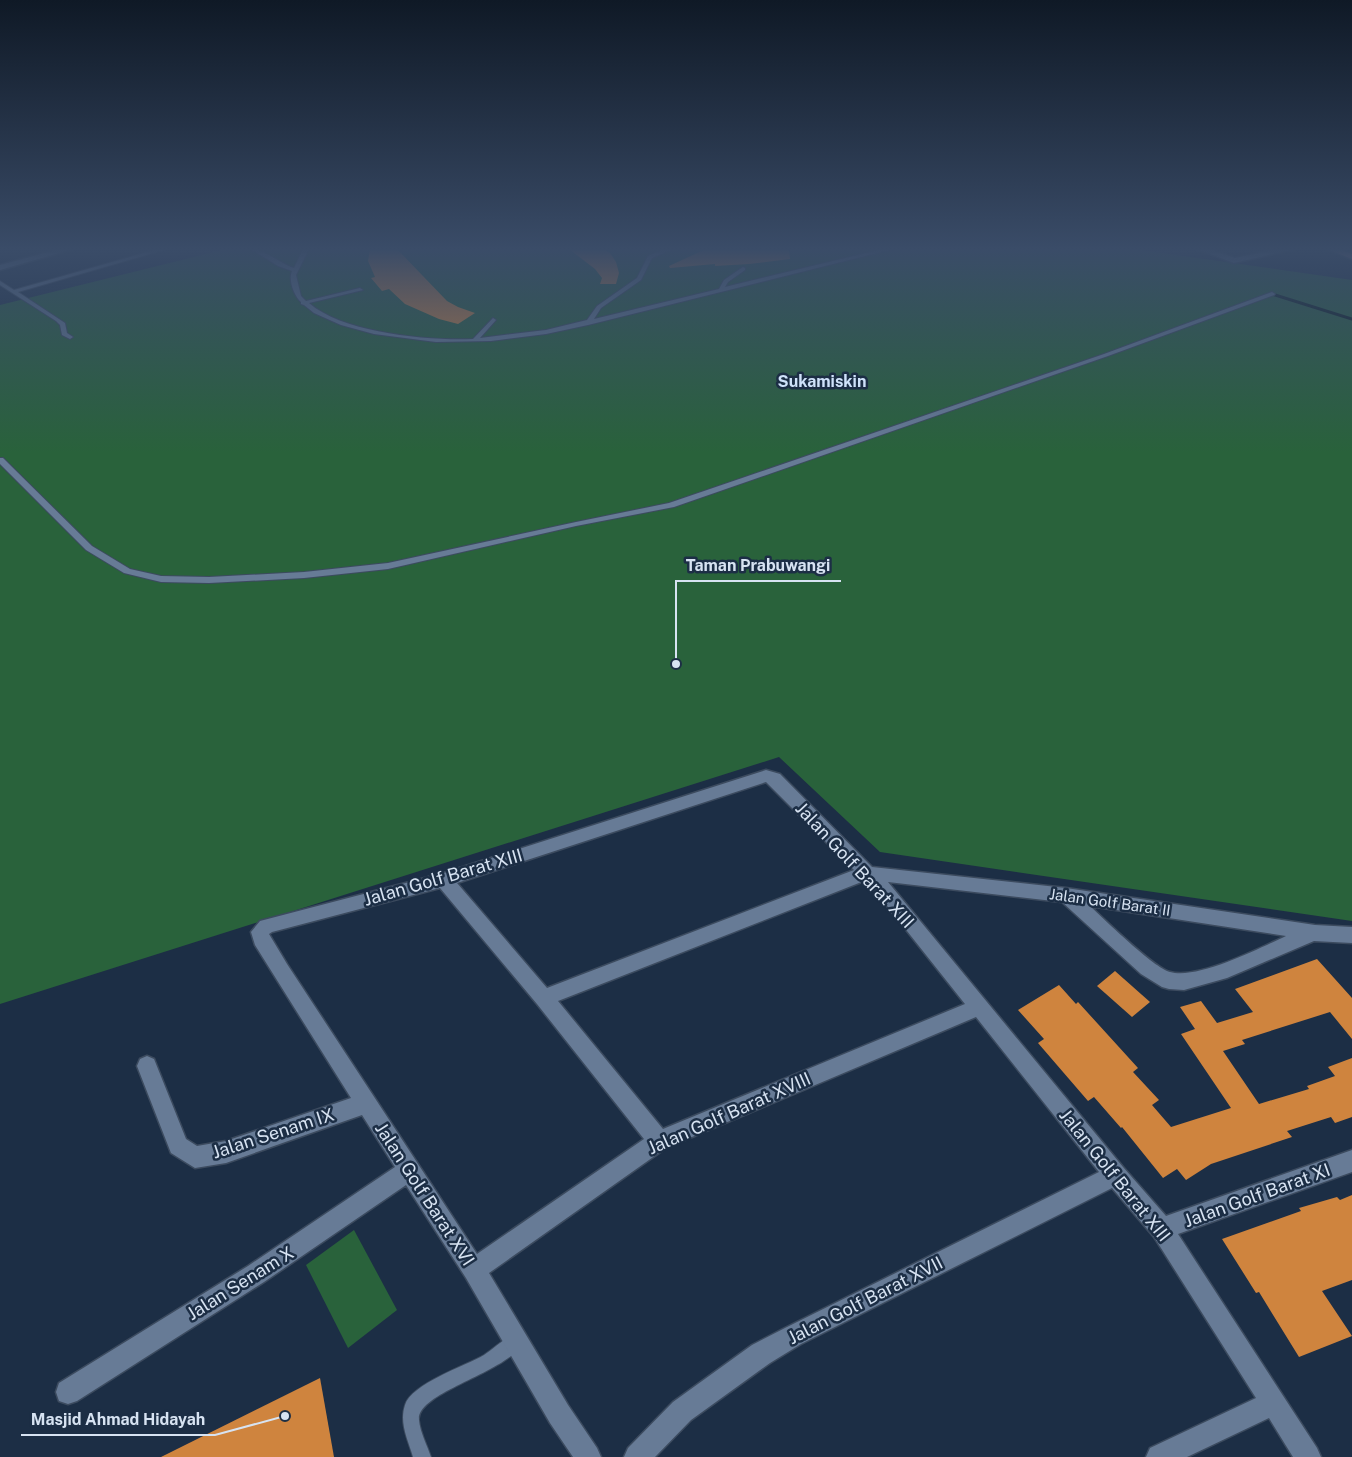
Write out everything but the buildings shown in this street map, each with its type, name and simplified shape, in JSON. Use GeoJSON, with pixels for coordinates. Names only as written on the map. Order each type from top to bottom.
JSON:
{"type":"FeatureCollection","features":[{"type":"Feature","properties":{"kind":"street","name":"Jalan Golf Barat XIII"},"geometry":{"type":"LineString","coordinates":[[260,932],[266,926],[444,880],[766,776],[774,778],[866,874],[886,892],[1115,1175],[1162,1229],[1308,1457]]}},
{"type":"Feature","properties":{"kind":"street","name":"Jalan Golf Barat II"},"geometry":{"type":"LineString","coordinates":[[866,874],[1066,895],[1315,932],[1352,934]]}},
{"type":"Feature","properties":{"kind":"street"},"geometry":{"type":"LineString","coordinates":[[544,998],[866,874]]}},
{"type":"Feature","properties":{"kind":"street"},"geometry":{"type":"LineString","coordinates":[[444,880],[544,998],[659,1141]]}},
{"type":"Feature","properties":{"kind":"street"},"geometry":{"type":"LineString","coordinates":[[1066,895],[1139,961],[1167,980],[1190,982],[1210,976],[1315,932]]}},
{"type":"Feature","properties":{"kind":"street","name":"Jalan Golf Barat XVI"},"geometry":{"type":"LineString","coordinates":[[260,932],[261,939],[280,970],[474,1270],[559,1414],[588,1457]]}},
{"type":"Feature","properties":{"kind":"street","name":"Jalan Golf Barat XVIII"},"geometry":{"type":"LineString","coordinates":[[474,1270],[659,1141],[979,1007]]}},
{"type":"Feature","properties":{"kind":"street","name":"Jalan Senam IX"},"geometry":{"type":"LineString","coordinates":[[147,1066],[178,1146],[195,1157],[226,1152],[367,1103]]}},
{"type":"Feature","properties":{"kind":"street","name":"Jalan Golf Barat XI"},"geometry":{"type":"LineString","coordinates":[[1162,1229],[1352,1161]]}},
{"type":"Feature","properties":{"kind":"street","name":"Jalan Senam X"},"geometry":{"type":"LineString","coordinates":[[68,1392],[256,1274],[409,1170]]}},
{"type":"Feature","properties":{"kind":"street","name":"Jalan Golf Barat XVII"},"geometry":{"type":"LineString","coordinates":[[637,1457],[682,1411],[761,1354],[1115,1175]]}},
{"type":"Feature","properties":{"kind":"street"},"geometry":{"type":"LineString","coordinates":[[1165,1455],[1273,1403]]}},
{"type":"Feature","properties":{"kind":"lane"},"geometry":{"type":"LineString","coordinates":[[53,317],[63,324],[64,334],[70,337]]}},
{"type":"Feature","properties":{"kind":"lane"},"geometry":{"type":"LineString","coordinates":[[325,317],[349,326],[378,333],[438,340],[475,340],[517,337],[613,317]]}},
{"type":"Feature","properties":{"kind":"lane"},"geometry":{"type":"LineString","coordinates":[[588,323],[592,317]]}},
{"type":"Feature","properties":{"kind":"lane"},"geometry":{"type":"LineString","coordinates":[[0,460],[89,548],[127,571],[161,579],[209,580],[304,575],[388,566],[671,505],[1106,355],[1209,317]]}},
{"type":"Feature","properties":{"kind":"lane"},"geometry":{"type":"LineString","coordinates":[[475,340],[493,320]]}},
{"type":"Feature","properties":{"kind":"lane"},"geometry":{"type":"LineString","coordinates":[[422,1457],[410,1419],[413,1405],[426,1393],[491,1360],[516,1341]]}},
{"type":"Feature","properties":{"kind":"green space"},"geometry":{"type":"Polygon","coordinates":[[[0,317],[1352,317],[1352,921],[880,852],[779,757],[0,1004],[0,317]]]}},
{"type":"Feature","properties":{"kind":"green space"},"geometry":{"type":"Polygon","coordinates":[[[354,1230],[397,1310],[348,1348],[306,1265],[354,1230]]]}},
{"type":"Feature","properties":{"kind":"waterway"},"geometry":{"type":"LineString","coordinates":[[1346,317],[1352,319]]}},
{"type":"Feature","properties":{"kind":"place","name":"Taman Prabuwangi"},"geometry":{"type":"Point","coordinates":[676,664]}},
{"type":"Feature","properties":{"kind":"place","name":"Masjid Ahmad Hidayah"},"geometry":{"type":"Point","coordinates":[285,1416]}},
{"type":"Feature","properties":{"kind":"district","name":"Sukamiskin"},"geometry":{"type":"Point","coordinates":[822,381]}}]}
